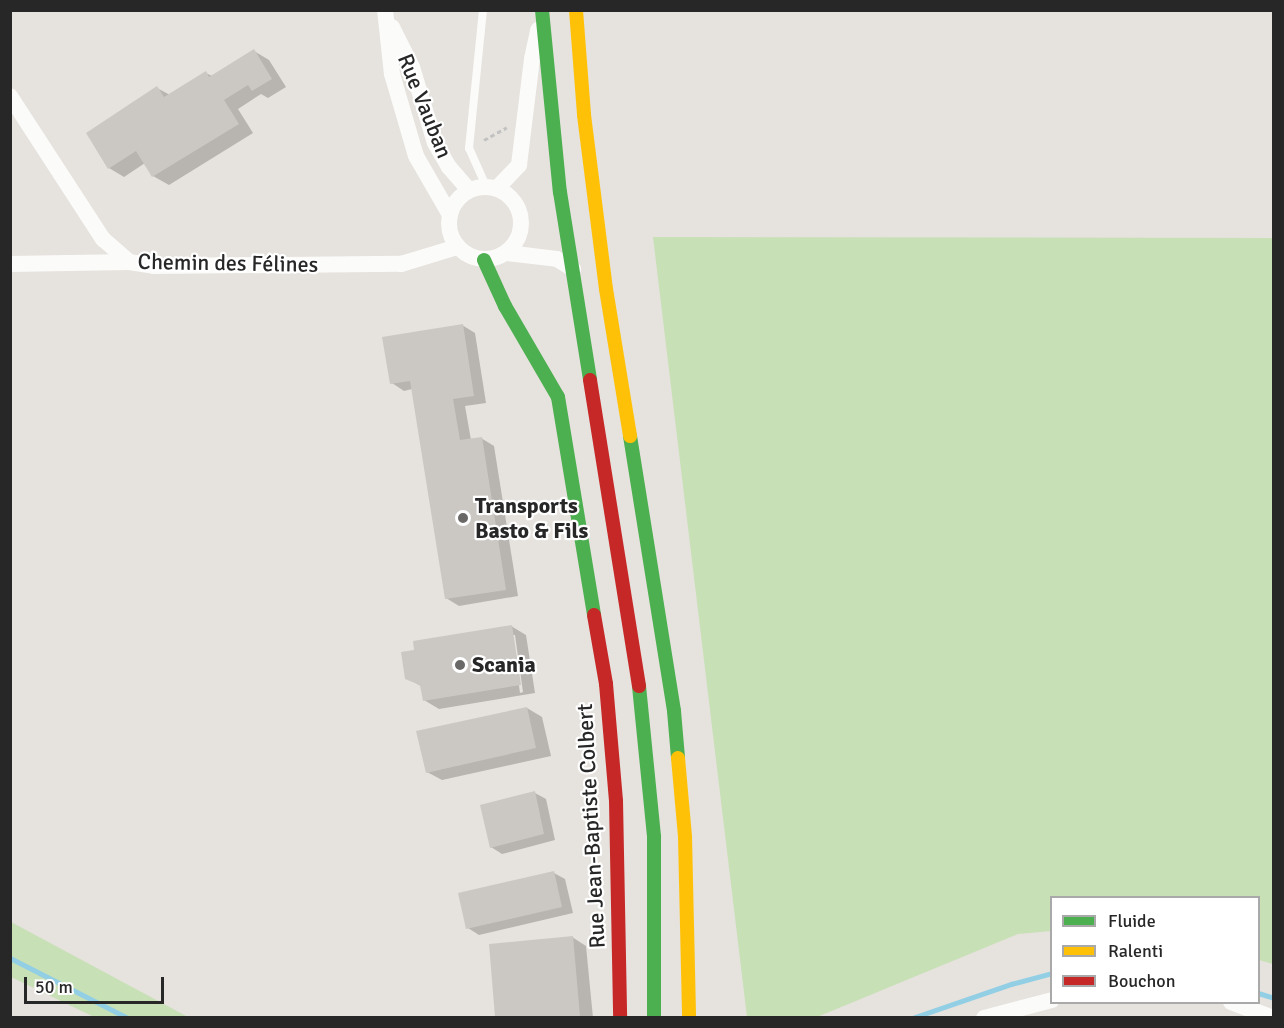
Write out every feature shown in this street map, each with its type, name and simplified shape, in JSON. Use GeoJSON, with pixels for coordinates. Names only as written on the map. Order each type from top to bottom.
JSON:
{"type":"FeatureCollection","features":[{"type":"Feature","properties":{"kind":"main road"},"geometry":{"type":"LineString","coordinates":[[576,10],[584,115],[606,290],[674,711],[685,837],[688,1017]]}},
{"type":"Feature","properties":{"kind":"main road"},"geometry":{"type":"LineString","coordinates":[[542,11],[560,192],[643,714],[654,837],[654,1017]]}},
{"type":"Feature","properties":{"kind":"main road","name":"Rue Jean-Baptiste Colbert"},"geometry":{"type":"LineString","coordinates":[[484,260],[505,306],[558,397],[606,684],[616,801],[620,1017]]}},
{"type":"Feature","properties":{"kind":"street"},"geometry":{"type":"LineString","coordinates":[[484,188],[506,194],[521,215],[520,236],[507,253],[484,260],[469,256],[458,247],[450,231],[450,215],[457,200],[484,188],[519,165],[532,59],[542,11]]}},
{"type":"Feature","properties":{"kind":"street","name":"Rue Vauban"},"geometry":{"type":"LineString","coordinates":[[386,15],[412,67],[435,143],[450,167],[484,188]]}},
{"type":"Feature","properties":{"kind":"street","name":"Rue Vauban"},"geometry":{"type":"LineString","coordinates":[[386,15],[392,74],[416,156],[450,215]]}},
{"type":"Feature","properties":{"kind":"street","name":"Chemin des Félines"},"geometry":{"type":"LineString","coordinates":[[10,96],[103,239],[129,262],[154,266],[401,264],[458,247]]}},
{"type":"Feature","properties":{"kind":"street"},"geometry":{"type":"LineString","coordinates":[[507,253],[557,259],[573,269]]}},
{"type":"Feature","properties":{"kind":"street"},"geometry":{"type":"LineString","coordinates":[[10,264],[129,262]]}},
{"type":"Feature","properties":{"kind":"street"},"geometry":{"type":"LineString","coordinates":[[984,1017],[1050,1000]]}},
{"type":"Feature","properties":{"kind":"street"},"geometry":{"type":"LineString","coordinates":[[1237,1004],[1273,1017]]}},
{"type":"Feature","properties":{"kind":"lane"},"geometry":{"type":"LineString","coordinates":[[483,10],[469,148],[484,188]]}},
{"type":"Feature","properties":{"kind":"green space"},"geometry":{"type":"Polygon","coordinates":[[[653,237],[1273,238],[1273,964],[1260,960],[1260,896],[1050,896],[1050,931],[1018,934],[817,1017],[747,1017],[653,237]]]}},
{"type":"Feature","properties":{"kind":"green space"},"geometry":{"type":"Polygon","coordinates":[[[10,922],[188,1017],[94,1017],[11,977],[10,922]]]}},
{"type":"Feature","properties":{"kind":"building"},"geometry":{"type":"Polygon","coordinates":[[[254,49],[272,79],[252,91],[248,85],[224,100],[239,124],[152,177],[136,151],[108,169],[86,133],[157,86],[164,97],[206,71],[209,77],[254,49]]]}},
{"type":"Feature","properties":{"kind":"building"},"geometry":{"type":"Polygon","coordinates":[[[463,324],[474,396],[453,399],[460,440],[482,437],[506,590],[445,599],[410,381],[390,384],[382,337],[463,324]]]}},
{"type":"Feature","properties":{"kind":"building","name":"Scania"},"geometry":{"type":"Polygon","coordinates":[[[512,625],[521,685],[423,701],[420,685],[405,679],[401,652],[414,650],[413,641],[512,625]]]}},
{"type":"Feature","properties":{"kind":"building"},"geometry":{"type":"Polygon","coordinates":[[[527,707],[536,748],[426,773],[416,731],[527,707]]]}},
{"type":"Feature","properties":{"kind":"building"},"geometry":{"type":"Polygon","coordinates":[[[535,791],[544,834],[490,848],[480,805],[535,791]]]}},
{"type":"Feature","properties":{"kind":"building"},"geometry":{"type":"Polygon","coordinates":[[[554,871],[562,907],[466,929],[458,893],[554,871]]]}},
{"type":"Feature","properties":{"kind":"building"},"geometry":{"type":"Polygon","coordinates":[[[573,936],[580,1017],[495,1017],[489,944],[573,936]]]}},
{"type":"Feature","properties":{"kind":"waterway"},"geometry":{"type":"LineString","coordinates":[[10,958],[128,1018]]}},
{"type":"Feature","properties":{"kind":"waterway"},"geometry":{"type":"LineString","coordinates":[[912,1018],[1011,984],[1050,974]]}},
{"type":"Feature","properties":{"kind":"waterway"},"geometry":{"type":"LineString","coordinates":[[1260,994],[1274,998]]}},
{"type":"Feature","properties":{"kind":"traffic: fast"},"geometry":{"type":"LineString","coordinates":[[542,10],[560,192],[590,380]]}},
{"type":"Feature","properties":{"kind":"traffic: fast"},"geometry":{"type":"LineString","coordinates":[[484,260],[505,306],[558,397],[594,615]]}},
{"type":"Feature","properties":{"kind":"traffic: fast"},"geometry":{"type":"LineString","coordinates":[[630,436],[674,711],[678,758]]}},
{"type":"Feature","properties":{"kind":"traffic: fast"},"geometry":{"type":"LineString","coordinates":[[639,686],[654,837],[654,1018]]}},
{"type":"Feature","properties":{"kind":"traffic: slow"},"geometry":{"type":"LineString","coordinates":[[576,10],[584,115],[606,289],[630,436]]}},
{"type":"Feature","properties":{"kind":"traffic: slow"},"geometry":{"type":"LineString","coordinates":[[678,758],[685,837],[689,1018]]}},
{"type":"Feature","properties":{"kind":"traffic: jam"},"geometry":{"type":"LineString","coordinates":[[590,380],[639,686]]}},
{"type":"Feature","properties":{"kind":"traffic: jam"},"geometry":{"type":"LineString","coordinates":[[594,615],[606,684],[616,801],[620,1018]]}},
{"type":"Feature","properties":{"kind":"place","name":"Transports Basto & Fils"},"geometry":{"type":"Point","coordinates":[463,518]}},
{"type":"Feature","properties":{"kind":"place","name":"Scania"},"geometry":{"type":"Point","coordinates":[460,665]}}]}
